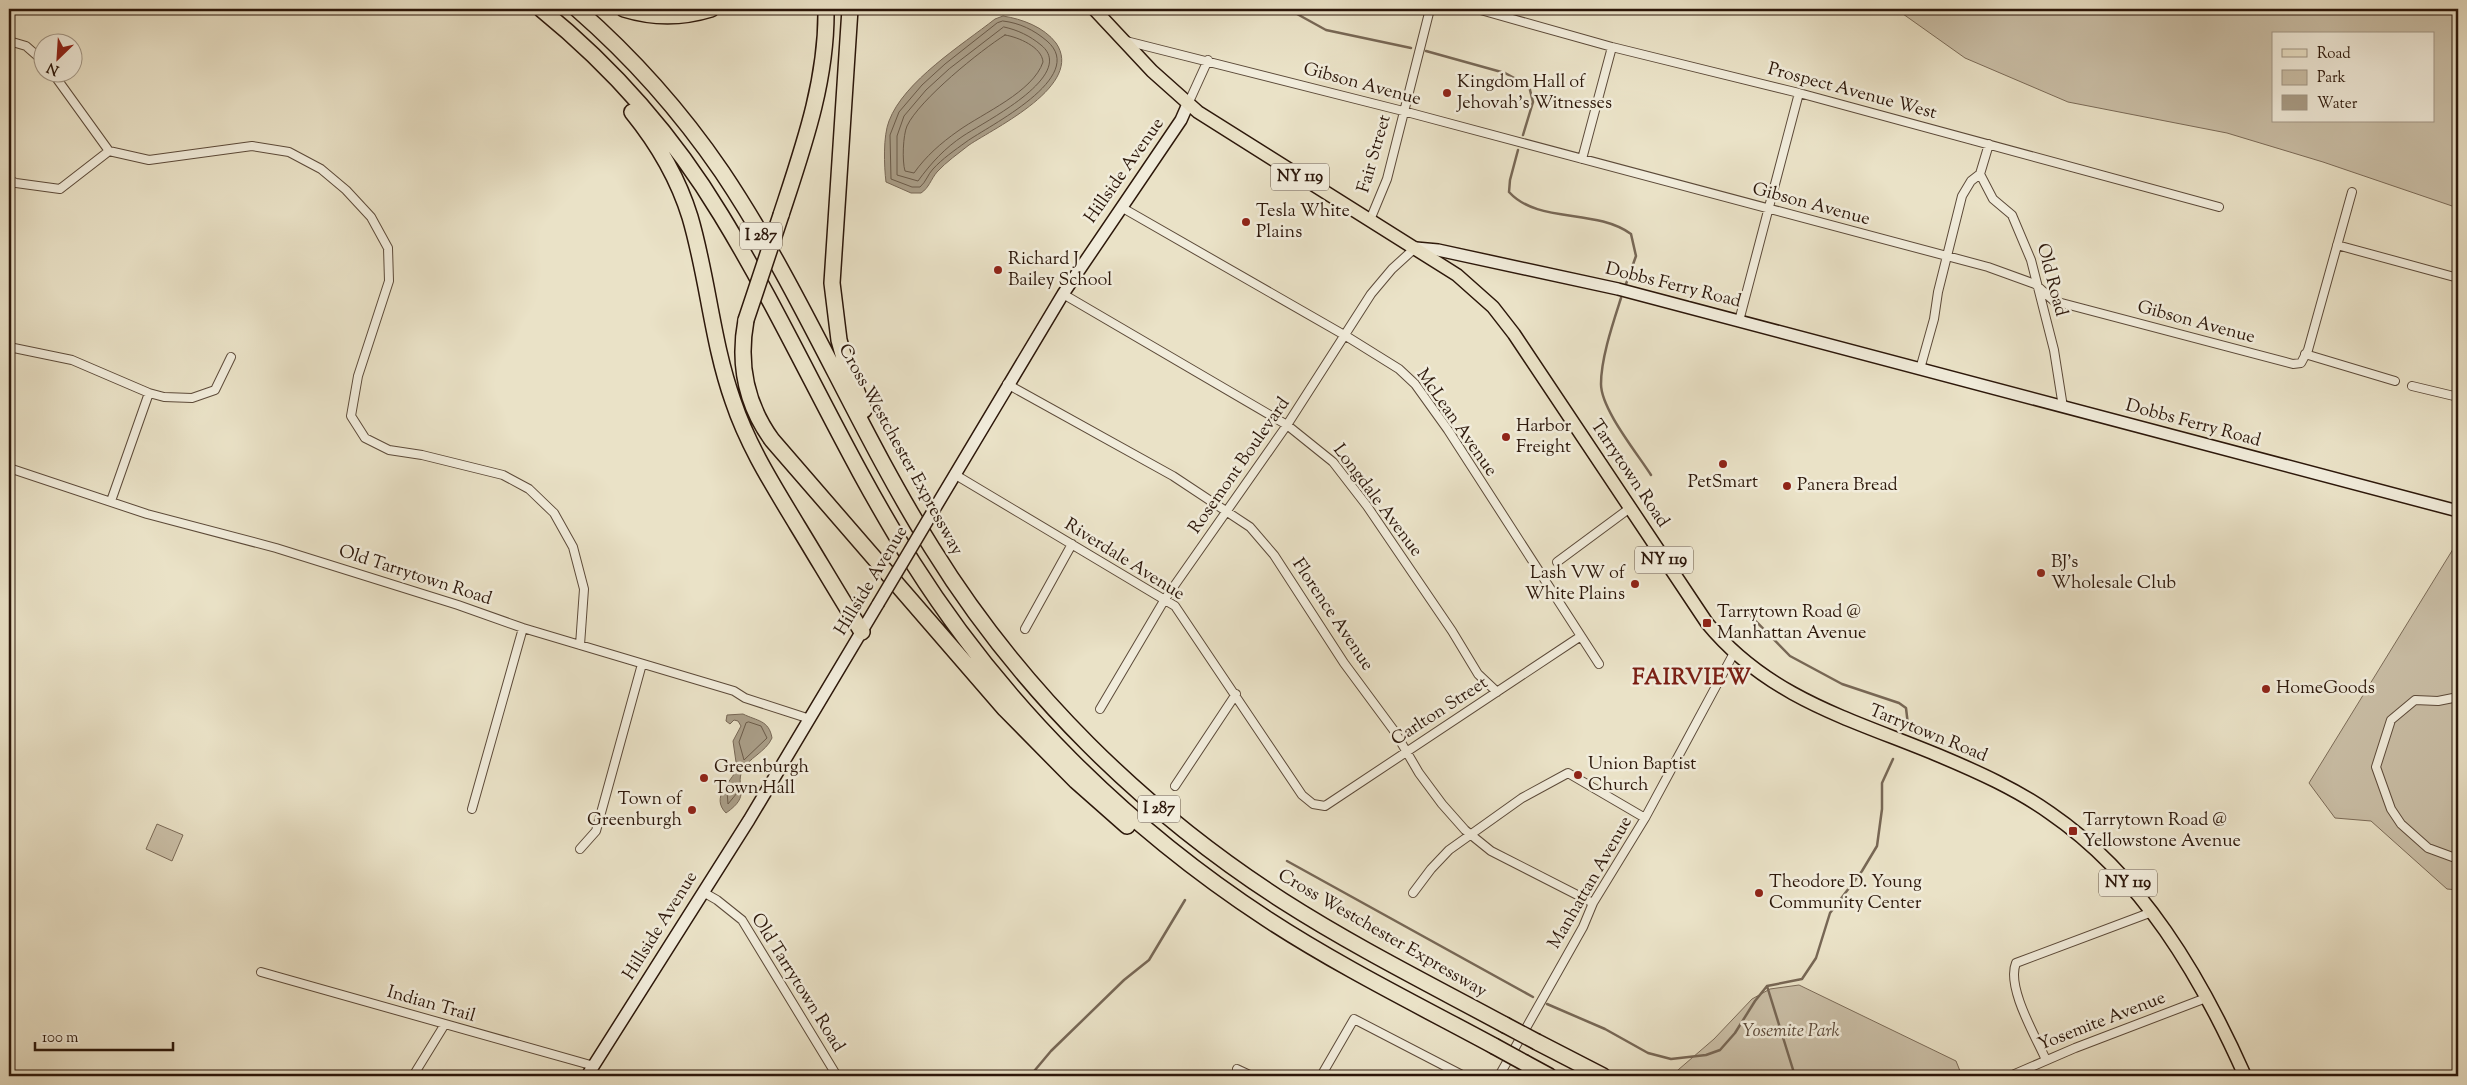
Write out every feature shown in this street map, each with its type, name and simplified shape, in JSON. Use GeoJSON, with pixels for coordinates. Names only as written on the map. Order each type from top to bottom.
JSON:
{"type":"FeatureCollection","features":[{"type":"Feature","properties":{"kind":"highway","name":"I 287"},"geometry":{"type":"LineString","coordinates":[[541,9],[571,35],[640,106],[682,158],[710,199],[753,270],[896,535],[932,593],[972,647],[1036,724],[1108,796],[1179,856],[1239,900],[1324,954],[1549,1076]]}},
{"type":"Feature","properties":{"kind":"highway","name":"Cross Westchester Expressway"},"geometry":{"type":"LineString","coordinates":[[577,9],[612,41],[658,90],[721,171],[774,259],[900,495],[952,579],[1011,658],[1077,732],[1143,795],[1213,852],[1287,903],[1336,933],[1536,1042],[1603,1076]]}},
{"type":"Feature","properties":{"kind":"highway"},"geometry":{"type":"LineString","coordinates":[[624,9],[652,15],[669,16],[685,15],[711,9]]}},
{"type":"Feature","properties":{"kind":"highway"},"geometry":{"type":"LineString","coordinates":[[826,9],[824,54],[818,94],[746,320],[742,360],[748,390],[758,418],[780,450],[958,657],[1051,757],[1128,826],[1183,866],[1239,900]]}},
{"type":"Feature","properties":{"kind":"highway"},"geometry":{"type":"LineString","coordinates":[[850,9],[833,244],[833,302],[844,358],[900,495]]}},
{"type":"Feature","properties":{"kind":"highway"},"geometry":{"type":"LineString","coordinates":[[571,35],[644,126],[672,170],[694,232],[722,367],[740,421],[765,471],[862,632]]}},
{"type":"Feature","properties":{"kind":"main road","name":"Tarrytown Road"},"geometry":{"type":"LineString","coordinates":[[1094,9],[1152,72],[1188,104],[1227,132],[1415,248],[1469,285],[1504,320],[1707,623],[1735,651],[1773,681],[1816,707],[1956,763],[2037,804],[2060,820],[2104,859],[2152,912],[2185,960],[2245,1076]]}},
{"type":"Feature","properties":{"kind":"main road","name":"Hillside Avenue"},"geometry":{"type":"LineString","coordinates":[[590,1071],[810,720],[954,474],[1063,294],[1181,120],[1188,104]]}},
{"type":"Feature","properties":{"kind":"main road","name":"Dobbs Ferry Road"},"geometry":{"type":"LineString","coordinates":[[1415,248],[1448,252],[1618,289],[2458,511]]}},
{"type":"Feature","properties":{"kind":"street","name":"Fair Street"},"geometry":{"type":"LineString","coordinates":[[1370,220],[1387,179],[1430,9]]}},
{"type":"Feature","properties":{"kind":"street","name":"Prospect Avenue West"},"geometry":{"type":"LineString","coordinates":[[1477,9],[1612,47],[1799,93],[2219,207]]}},
{"type":"Feature","properties":{"kind":"street","name":"Gibson Avenue"},"geometry":{"type":"LineString","coordinates":[[1122,40],[1208,60],[1403,111],[1997,270],[2025,279],[2038,286],[2054,302],[2283,361],[2301,363],[2306,354]]}},
{"type":"Feature","properties":{"kind":"street"},"geometry":{"type":"LineString","coordinates":[[9,41],[26,46],[32,51]]}},
{"type":"Feature","properties":{"kind":"street"},"geometry":{"type":"LineString","coordinates":[[1582,159],[1612,47]]}},
{"type":"Feature","properties":{"kind":"street"},"geometry":{"type":"LineString","coordinates":[[1188,104],[1208,60]]}},
{"type":"Feature","properties":{"kind":"street"},"geometry":{"type":"LineString","coordinates":[[59,82],[109,151],[149,160],[252,146],[289,152],[321,170],[346,190],[371,217],[388,248],[389,281],[358,376],[351,416],[365,438],[389,450],[422,455],[503,476],[529,489],[554,514],[573,547],[584,588],[580,645]]}},
{"type":"Feature","properties":{"kind":"street"},"geometry":{"type":"LineString","coordinates":[[1739,321],[1799,93]]}},
{"type":"Feature","properties":{"kind":"street"},"geometry":{"type":"LineString","coordinates":[[1920,369],[1962,196],[1971,181],[1980,174],[1989,144]]}},
{"type":"Feature","properties":{"kind":"street"},"geometry":{"type":"LineString","coordinates":[[9,180],[16,184],[60,189],[109,151]]}},
{"type":"Feature","properties":{"kind":"street","name":"Old Road"},"geometry":{"type":"LineString","coordinates":[[1980,174],[1993,199],[2012,214],[2024,240],[2054,350],[2063,407]]}},
{"type":"Feature","properties":{"kind":"street"},"geometry":{"type":"LineString","coordinates":[[2352,192],[2306,354],[2395,381]]}},
{"type":"Feature","properties":{"kind":"street","name":"McLean Avenue"},"geometry":{"type":"LineString","coordinates":[[1121,207],[1387,360],[1415,384],[1448,430],[1599,664]]}},
{"type":"Feature","properties":{"kind":"street"},"geometry":{"type":"LineString","coordinates":[[2337,245],[2458,278]]}},
{"type":"Feature","properties":{"kind":"street","name":"Rosemont Boulevard"},"geometry":{"type":"LineString","coordinates":[[1100,710],[1164,599],[1287,425],[1346,336],[1371,294],[1392,269],[1415,248]]}},
{"type":"Feature","properties":{"kind":"street","name":"Longdale Avenue"},"geometry":{"type":"LineString","coordinates":[[1063,294],[1287,425],[1333,462],[1383,530],[1452,631],[1478,674],[1497,692]]}},
{"type":"Feature","properties":{"kind":"street"},"geometry":{"type":"LineString","coordinates":[[9,347],[72,360],[150,393],[164,397],[192,398],[215,390],[231,357]]}},
{"type":"Feature","properties":{"kind":"street","name":"Florence Avenue"},"geometry":{"type":"LineString","coordinates":[[1008,384],[1173,476],[1250,527],[1274,555],[1344,663],[1407,751],[1442,804],[1465,830],[1491,850],[1592,904]]}},
{"type":"Feature","properties":{"kind":"street"},"geometry":{"type":"LineString","coordinates":[[2412,386],[2458,397]]}},
{"type":"Feature","properties":{"kind":"street"},"geometry":{"type":"LineString","coordinates":[[111,501],[150,393]]}},
{"type":"Feature","properties":{"kind":"street","name":"Old Tarrytown Road"},"geometry":{"type":"LineString","coordinates":[[9,468],[147,514],[200,526],[458,604],[523,628],[734,692],[745,698],[810,720]]}},
{"type":"Feature","properties":{"kind":"street","name":"Riverdale Avenue"},"geometry":{"type":"LineString","coordinates":[[954,474],[1176,606],[1302,795],[1314,804]]}},
{"type":"Feature","properties":{"kind":"street"},"geometry":{"type":"LineString","coordinates":[[1557,562],[1630,508]]}},
{"type":"Feature","properties":{"kind":"street"},"geometry":{"type":"LineString","coordinates":[[1025,629],[1072,544]]}},
{"type":"Feature","properties":{"kind":"street"},"geometry":{"type":"LineString","coordinates":[[472,809],[523,628]]}},
{"type":"Feature","properties":{"kind":"street","name":"Carlton Street"},"geometry":{"type":"LineString","coordinates":[[1314,804],[1325,806],[1581,636]]}},
{"type":"Feature","properties":{"kind":"street","name":"Manhattan Avenue"},"geometry":{"type":"LineString","coordinates":[[1499,1076],[1583,927],[1592,904],[1645,818],[1735,651]]}},
{"type":"Feature","properties":{"kind":"street"},"geometry":{"type":"LineString","coordinates":[[580,849],[596,831],[642,664]]}},
{"type":"Feature","properties":{"kind":"street"},"geometry":{"type":"LineString","coordinates":[[1175,786],[1236,694]]}},
{"type":"Feature","properties":{"kind":"street"},"geometry":{"type":"LineString","coordinates":[[2458,697],[2438,701],[2415,700],[2391,720],[2376,768],[2390,809],[2401,824],[2428,848],[2458,859]]}},
{"type":"Feature","properties":{"kind":"street"},"geometry":{"type":"LineString","coordinates":[[1413,894],[1431,869],[1450,850],[1522,798],[1568,773],[1645,818]]}},
{"type":"Feature","properties":{"kind":"street","name":"Old Tarrytown Road"},"geometry":{"type":"LineString","coordinates":[[703,892],[718,900],[742,920],[837,1076]]}},
{"type":"Feature","properties":{"kind":"street"},"geometry":{"type":"LineString","coordinates":[[2046,1060],[2015,987],[2012,974],[2016,963],[2152,912]]}},
{"type":"Feature","properties":{"kind":"street","name":"Indian Trail"},"geometry":{"type":"LineString","coordinates":[[260,972],[445,1024],[590,1071]]}},
{"type":"Feature","properties":{"kind":"street","name":"Yosemite Avenue"},"geometry":{"type":"LineString","coordinates":[[2010,1076],[2046,1060],[2206,998]]}},
{"type":"Feature","properties":{"kind":"street"},"geometry":{"type":"LineString","coordinates":[[1321,1076],[1354,1019],[1464,1076]]}},
{"type":"Feature","properties":{"kind":"street"},"geometry":{"type":"LineString","coordinates":[[413,1076],[445,1024]]}},
{"type":"Feature","properties":{"kind":"street"},"geometry":{"type":"LineString","coordinates":[[1238,1069],[1252,1076]]}},
{"type":"Feature","properties":{"kind":"green space"},"geometry":{"type":"Polygon","coordinates":[[[1896,9],[2458,9],[2458,208],[2323,162],[2227,133],[2068,102],[1965,58],[1896,9]]]}},
{"type":"Feature","properties":{"kind":"green space"},"geometry":{"type":"Polygon","coordinates":[[[2458,541],[2458,890],[2447,889],[2371,821],[2335,818],[2309,783],[2458,541]]]}},
{"type":"Feature","properties":{"kind":"green space"},"geometry":{"type":"Polygon","coordinates":[[[157,824],[183,835],[172,861],[146,849],[157,824]]]}},
{"type":"Feature","properties":{"kind":"green space","name":"Yosemite Park"},"geometry":{"type":"Polygon","coordinates":[[[1799,985],[1956,1061],[1962,1076],[1671,1076],[1714,1039],[1752,999],[1770,989],[1799,985]]]}},
{"type":"Feature","properties":{"kind":"water"},"geometry":{"type":"Polygon","coordinates":[[[1003,16],[1018,19],[1039,28],[1056,43],[1062,59],[1058,74],[1048,89],[1034,103],[969,145],[944,165],[921,193],[911,193],[886,182],[884,160],[887,127],[897,106],[907,92],[935,65],[995,19],[1003,16]]]}},
{"type":"Feature","properties":{"kind":"water"},"geometry":{"type":"Polygon","coordinates":[[[743,714],[765,724],[772,738],[766,747],[745,766],[740,777],[741,796],[734,807],[726,813],[720,801],[721,795],[737,769],[733,741],[741,726],[738,721],[734,720],[730,724],[726,721],[727,715],[743,714]]]}},
{"type":"Feature","properties":{"kind":"waterway"},"geometry":{"type":"LineString","coordinates":[[1288,9],[1326,30],[1411,48]]}},
{"type":"Feature","properties":{"kind":"waterway"},"geometry":{"type":"LineString","coordinates":[[1426,51],[1505,73],[1529,86],[1533,102],[1523,135]]}},
{"type":"Feature","properties":{"kind":"waterway"},"geometry":{"type":"LineString","coordinates":[[1518,150],[1510,180],[1509,192],[1521,202],[1551,212],[1601,221],[1617,226],[1631,234],[1636,256],[1626,284]]}},
{"type":"Feature","properties":{"kind":"waterway"},"geometry":{"type":"LineString","coordinates":[[1621,298],[1608,341],[1601,384],[1607,406],[1613,418],[1651,475]]}},
{"type":"Feature","properties":{"kind":"waterway"},"geometry":{"type":"LineString","coordinates":[[1743,608],[1790,656],[1842,684],[1899,703],[1906,708],[1908,725]]}},
{"type":"Feature","properties":{"kind":"waterway"},"geometry":{"type":"LineString","coordinates":[[1547,1004],[1605,1029],[1648,1053],[1671,1059],[1706,1055],[1720,1050],[1735,1033],[1767,986],[1802,979],[1816,958],[1830,913],[1862,871],[1877,846],[1882,809],[1882,783],[1893,759]]}},
{"type":"Feature","properties":{"kind":"waterway"},"geometry":{"type":"LineString","coordinates":[[1287,861],[1533,997]]}},
{"type":"Feature","properties":{"kind":"waterway"},"geometry":{"type":"LineString","coordinates":[[1030,1076],[1051,1051],[1124,980],[1149,960],[1185,900]]}},
{"type":"Feature","properties":{"kind":"waterway"},"geometry":{"type":"LineString","coordinates":[[1767,986],[1795,1076]]}},
{"type":"Feature","properties":{"kind":"place","name":"Kingdom Hall of Jehovah’s Witnesses"},"geometry":{"type":"Point","coordinates":[1447,93]}},
{"type":"Feature","properties":{"kind":"place","name":"Tesla White Plains"},"geometry":{"type":"Point","coordinates":[1246,222]}},
{"type":"Feature","properties":{"kind":"place","name":"Richard J Bailey School"},"geometry":{"type":"Point","coordinates":[998,270]}},
{"type":"Feature","properties":{"kind":"place","name":"Harbor Freight"},"geometry":{"type":"Point","coordinates":[1506,437]}},
{"type":"Feature","properties":{"kind":"place","name":"PetSmart"},"geometry":{"type":"Point","coordinates":[1723,464]}},
{"type":"Feature","properties":{"kind":"place","name":"Panera Bread"},"geometry":{"type":"Point","coordinates":[1787,486]}},
{"type":"Feature","properties":{"kind":"place","name":"BJ's Wholesale Club"},"geometry":{"type":"Point","coordinates":[2041,573]}},
{"type":"Feature","properties":{"kind":"place","name":"Lash VW of White Plains"},"geometry":{"type":"Point","coordinates":[1635,584]}},
{"type":"Feature","properties":{"kind":"place","name":"Tarrytown Road @ Manhattan Avenue"},"geometry":{"type":"Point","coordinates":[1707,623]}},
{"type":"Feature","properties":{"kind":"place","name":"HomeGoods"},"geometry":{"type":"Point","coordinates":[2266,689]}},
{"type":"Feature","properties":{"kind":"place","name":"Union Baptist Church"},"geometry":{"type":"Point","coordinates":[1578,775]}},
{"type":"Feature","properties":{"kind":"place","name":"Greenburgh Town Hall"},"geometry":{"type":"Point","coordinates":[704,778]}},
{"type":"Feature","properties":{"kind":"place","name":"Town of Greenburgh"},"geometry":{"type":"Point","coordinates":[692,810]}},
{"type":"Feature","properties":{"kind":"place","name":"Tarrytown Road @ Yellowstone Avenue"},"geometry":{"type":"Point","coordinates":[2073,831]}},
{"type":"Feature","properties":{"kind":"place","name":"Theodore D. Young Community Center"},"geometry":{"type":"Point","coordinates":[1759,893]}},
{"type":"Feature","properties":{"kind":"district","name":"FAIRVIEW"},"geometry":{"type":"Point","coordinates":[1692,679]}}]}
